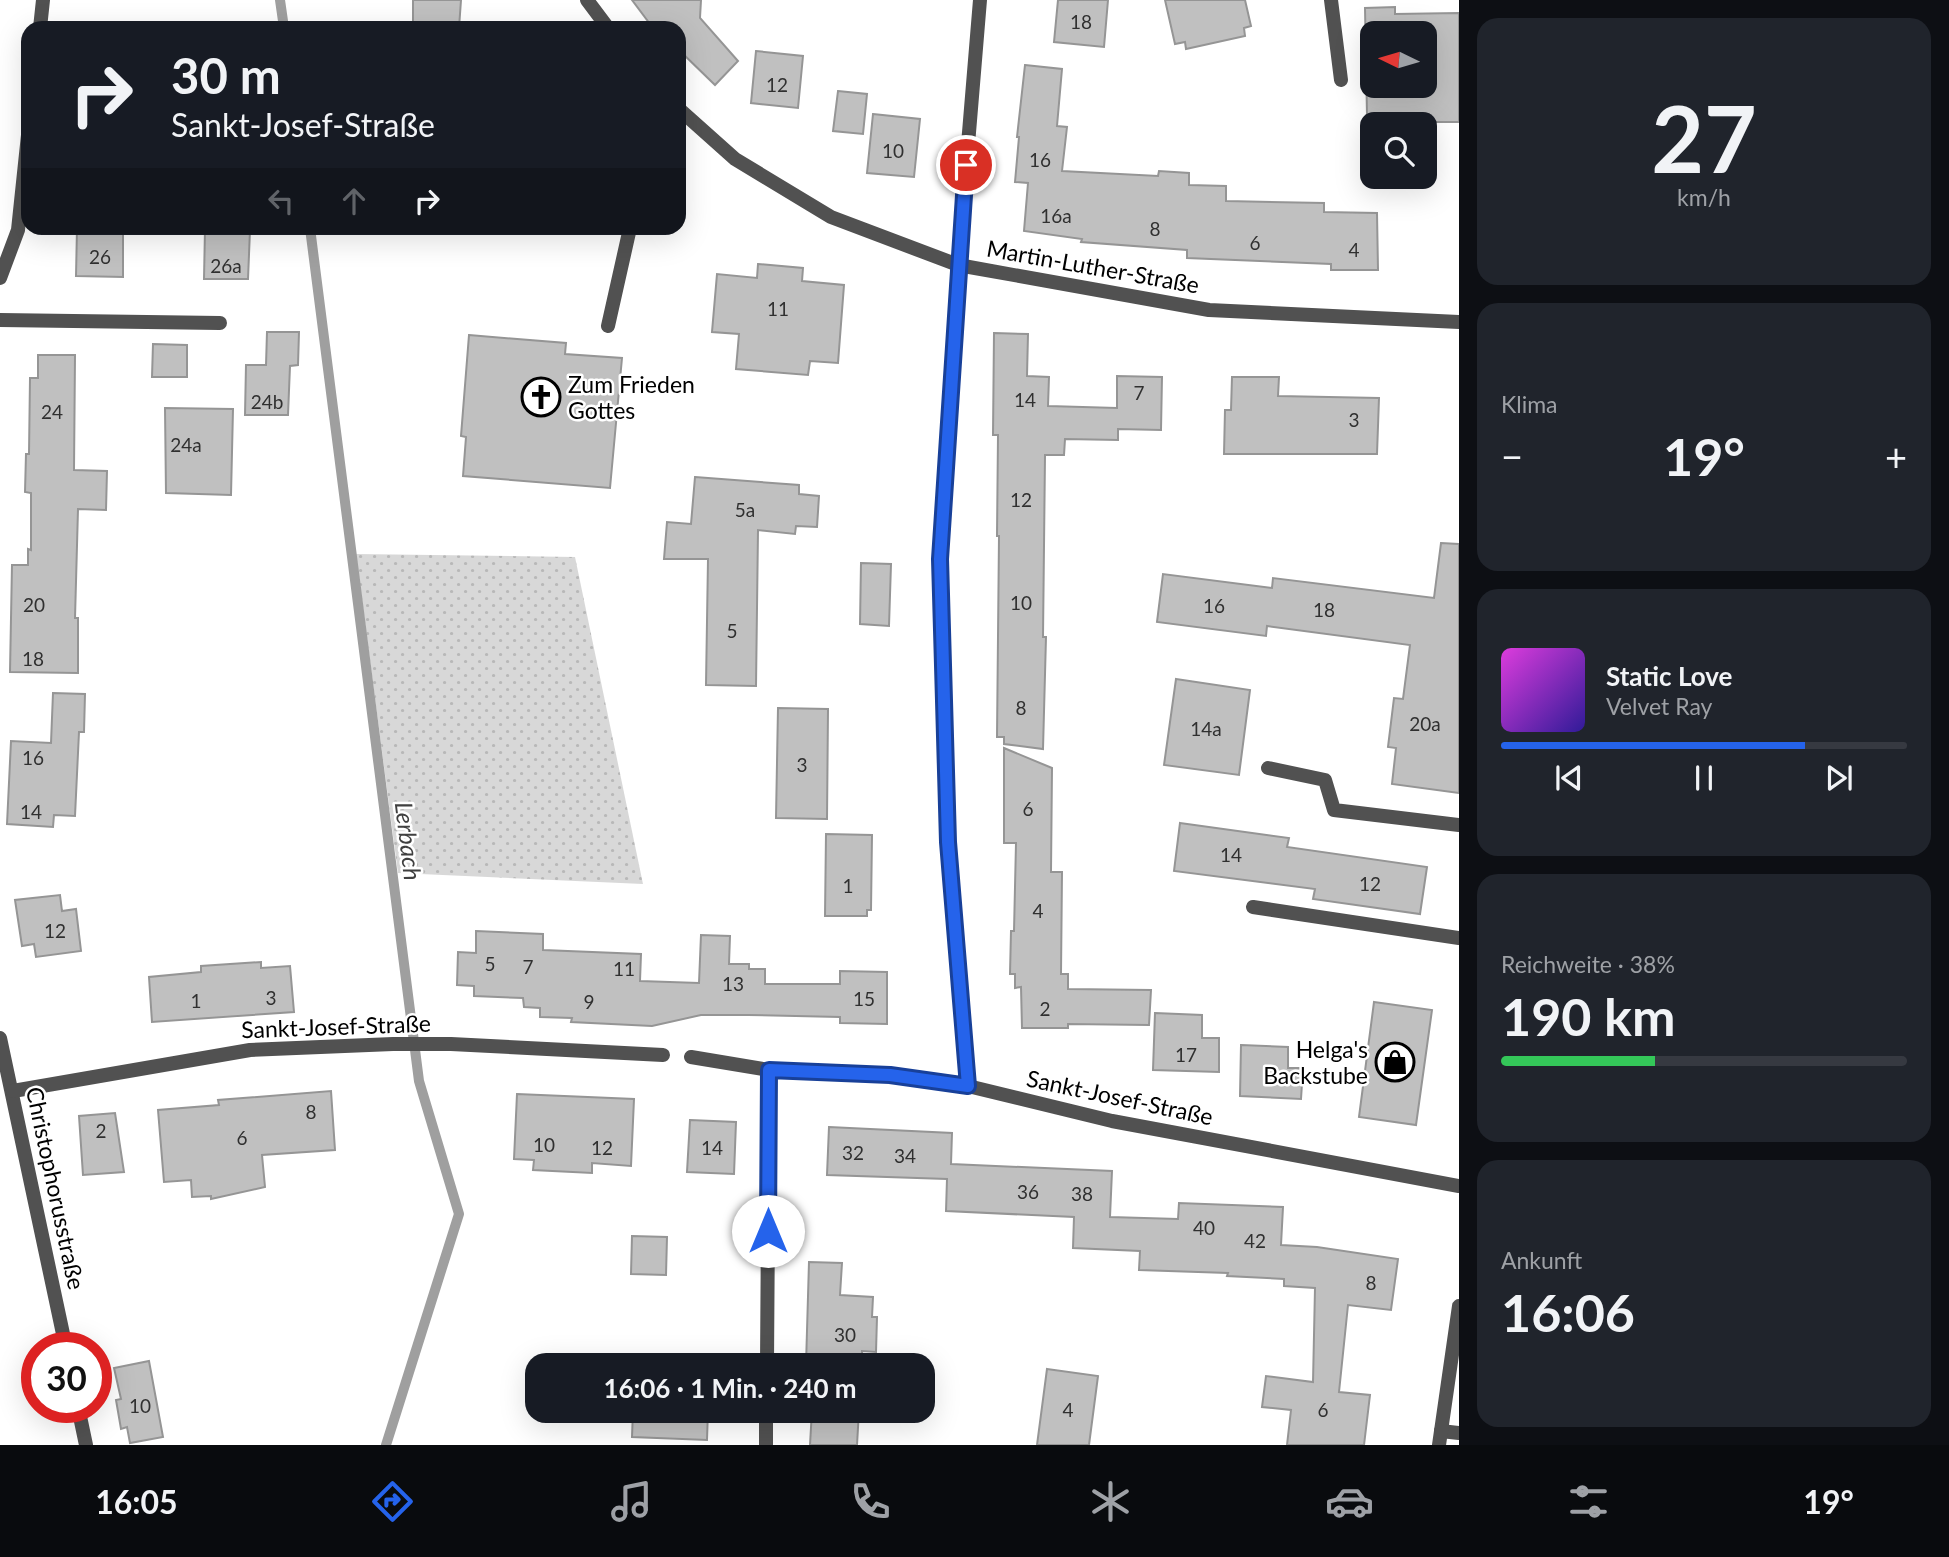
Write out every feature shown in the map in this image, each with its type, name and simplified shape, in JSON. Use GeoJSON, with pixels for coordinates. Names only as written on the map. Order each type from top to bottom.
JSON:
{"type":"FeatureCollection","features":[{"type":"Feature","properties":{"kind":"street"},"geometry":{"type":"LineString","coordinates":[[41,21],[43,0]]}},
{"type":"Feature","properties":{"kind":"street"},"geometry":{"type":"LineString","coordinates":[[587,0],[603,21]]}},
{"type":"Feature","properties":{"kind":"street"},"geometry":{"type":"LineString","coordinates":[[968,1086],[948,842],[940,559],[958,265],[980,0]]}},
{"type":"Feature","properties":{"kind":"street"},"geometry":{"type":"LineString","coordinates":[[1331,0],[1341,80]]}},
{"type":"Feature","properties":{"kind":"street","name":"Martin-Luther-Straße"},"geometry":{"type":"LineString","coordinates":[[686,115],[735,159],[831,216],[958,265],[1209,310],[1459,322]]}},
{"type":"Feature","properties":{"kind":"street"},"geometry":{"type":"LineString","coordinates":[[0,278],[18,230],[21,202]]}},
{"type":"Feature","properties":{"kind":"street"},"geometry":{"type":"LineString","coordinates":[[608,326],[628,235]]}},
{"type":"Feature","properties":{"kind":"street"},"geometry":{"type":"LineString","coordinates":[[0,320],[220,323]]}},
{"type":"Feature","properties":{"kind":"street"},"geometry":{"type":"LineString","coordinates":[[1268,768],[1325,780],[1334,810],[1459,825]]}},
{"type":"Feature","properties":{"kind":"street"},"geometry":{"type":"LineString","coordinates":[[1253,907],[1459,938]]}},
{"type":"Feature","properties":{"kind":"street","name":"Christophorusstraße"},"geometry":{"type":"LineString","coordinates":[[0,1038],[63,1332]]}},
{"type":"Feature","properties":{"kind":"street","name":"Sankt-Josef-Straße"},"geometry":{"type":"LineString","coordinates":[[13,1091],[250,1049],[451,1044],[663,1055]]}},
{"type":"Feature","properties":{"kind":"street","name":"Sankt-Josef-Straße"},"geometry":{"type":"LineString","coordinates":[[691,1057],[769,1070],[890,1075],[968,1086],[1112,1121],[1459,1186]]}},
{"type":"Feature","properties":{"kind":"street"},"geometry":{"type":"LineString","coordinates":[[767,1353],[769,1070]]}},
{"type":"Feature","properties":{"kind":"street"},"geometry":{"type":"LineString","coordinates":[[1459,1306],[1440,1438],[1459,1433]]}},
{"type":"Feature","properties":{"kind":"street"},"geometry":{"type":"LineString","coordinates":[[81,1423],[86,1445]]}},
{"type":"Feature","properties":{"kind":"street"},"geometry":{"type":"LineString","coordinates":[[766,1423],[766,1445]]}},
{"type":"Feature","properties":{"kind":"shaded area"},"geometry":{"type":"Polygon","coordinates":[[[356,554],[575,557],[643,884],[398,873],[356,554]]]}},
{"type":"Feature","properties":{"kind":"building"},"geometry":{"type":"Polygon","coordinates":[[[413,0],[461,0],[460,21],[413,21],[413,0]]]}},
{"type":"Feature","properties":{"kind":"building"},"geometry":{"type":"Polygon","coordinates":[[[632,0],[701,0],[700,18],[738,61],[715,85],[686,57],[686,21],[648,21],[632,0]]]}},
{"type":"Feature","properties":{"kind":"building"},"geometry":{"type":"Polygon","coordinates":[[[1058,0],[1108,0],[1104,47],[1054,42],[1058,0]]]}},
{"type":"Feature","properties":{"kind":"building"},"geometry":{"type":"Polygon","coordinates":[[[1165,0],[1245,0],[1251,26],[1244,28],[1245,36],[1186,49],[1185,42],[1175,44],[1165,0]]]}},
{"type":"Feature","properties":{"kind":"building"},"geometry":{"type":"Polygon","coordinates":[[[1395,7],[1395,14],[1459,13],[1459,122],[1437,122],[1437,112],[1367,112],[1367,98],[1437,98],[1437,21],[1365,21],[1365,8],[1395,7]]]}},
{"type":"Feature","properties":{"kind":"building"},"geometry":{"type":"Polygon","coordinates":[[[756,51],[803,56],[798,108],[751,103],[756,51]]]}},
{"type":"Feature","properties":{"kind":"building"},"geometry":{"type":"Polygon","coordinates":[[[1025,65],[1062,69],[1057,126],[1067,127],[1062,171],[1158,176],[1159,171],[1189,173],[1189,185],[1226,186],[1226,201],[1324,203],[1324,212],[1377,213],[1378,270],[1331,270],[1331,264],[1187,258],[1187,250],[1081,242],[1082,239],[1024,231],[1028,183],[1015,182],[1025,65]]]}},
{"type":"Feature","properties":{"kind":"building"},"geometry":{"type":"Polygon","coordinates":[[[838,91],[867,94],[863,134],[833,131],[838,91]]]}},
{"type":"Feature","properties":{"kind":"building"},"geometry":{"type":"Polygon","coordinates":[[[873,114],[920,119],[914,177],[867,173],[873,114]]]}},
{"type":"Feature","properties":{"kind":"building"},"geometry":{"type":"Polygon","coordinates":[[[77,235],[123,235],[123,277],[76,276],[77,235]]]}},
{"type":"Feature","properties":{"kind":"building"},"geometry":{"type":"Polygon","coordinates":[[[205,235],[250,235],[248,279],[204,279],[205,235]]]}},
{"type":"Feature","properties":{"kind":"building"},"geometry":{"type":"Polygon","coordinates":[[[758,264],[803,268],[802,281],[844,285],[838,363],[810,361],[808,375],[736,369],[739,334],[712,332],[717,274],[757,278],[758,264]]]}},
{"type":"Feature","properties":{"kind":"building"},"geometry":{"type":"Polygon","coordinates":[[[267,332],[299,332],[298,365],[290,366],[288,415],[245,415],[246,365],[266,365],[267,332]]]}},
{"type":"Feature","properties":{"kind":"building"},"geometry":{"type":"Polygon","coordinates":[[[994,333],[1028,334],[1027,376],[1049,377],[1048,406],[1117,408],[1117,376],[1162,377],[1161,430],[1118,429],[1118,440],[1065,439],[1064,455],[1045,455],[1043,637],[1046,637],[1043,749],[1004,744],[1004,737],[997,737],[999,536],[998,435],[993,435],[994,333]]]}},
{"type":"Feature","properties":{"kind":"building","name":"Zum Frieden Gottes"},"geometry":{"type":"Polygon","coordinates":[[[469,335],[566,343],[565,354],[622,358],[610,488],[463,476],[466,437],[461,436],[469,335]]]}},
{"type":"Feature","properties":{"kind":"building"},"geometry":{"type":"Polygon","coordinates":[[[153,344],[187,345],[187,377],[152,377],[153,344]]]}},
{"type":"Feature","properties":{"kind":"building"},"geometry":{"type":"Polygon","coordinates":[[[38,355],[75,355],[74,470],[107,471],[106,510],[78,509],[75,618],[78,618],[78,673],[10,672],[12,565],[28,565],[28,549],[31,550],[31,493],[25,492],[26,454],[29,454],[30,378],[38,378],[38,355]]]}},
{"type":"Feature","properties":{"kind":"building"},"geometry":{"type":"Polygon","coordinates":[[[1232,377],[1279,377],[1278,396],[1379,398],[1377,454],[1224,454],[1225,410],[1231,410],[1232,377]]]}},
{"type":"Feature","properties":{"kind":"building"},"geometry":{"type":"Polygon","coordinates":[[[165,408],[233,409],[231,495],[166,493],[165,408]]]}},
{"type":"Feature","properties":{"kind":"building"},"geometry":{"type":"Polygon","coordinates":[[[695,477],[799,485],[799,494],[819,496],[817,527],[796,526],[795,534],[758,530],[756,686],[706,685],[708,559],[664,559],[667,522],[691,524],[695,477]]]}},
{"type":"Feature","properties":{"kind":"building"},"geometry":{"type":"Polygon","coordinates":[[[1441,543],[1459,544],[1459,793],[1392,784],[1396,748],[1388,747],[1394,698],[1403,699],[1410,645],[1267,626],[1266,636],[1157,622],[1163,574],[1272,588],[1273,578],[1434,598],[1441,543]]]}},
{"type":"Feature","properties":{"kind":"building"},"geometry":{"type":"Polygon","coordinates":[[[861,563],[891,564],[889,626],[860,624],[861,563]]]}},
{"type":"Feature","properties":{"kind":"building"},"geometry":{"type":"Polygon","coordinates":[[[1176,679],[1250,690],[1239,775],[1164,765],[1176,679]]]}},
{"type":"Feature","properties":{"kind":"building"},"geometry":{"type":"Polygon","coordinates":[[[53,693],[85,694],[84,732],[79,732],[75,816],[54,815],[53,827],[7,824],[11,741],[51,743],[53,693]]]}},
{"type":"Feature","properties":{"kind":"building"},"geometry":{"type":"Polygon","coordinates":[[[778,708],[828,709],[827,819],[776,818],[778,708]]]}},
{"type":"Feature","properties":{"kind":"building"},"geometry":{"type":"Polygon","coordinates":[[[1004,748],[1052,768],[1051,872],[1062,872],[1061,974],[1068,974],[1068,989],[1151,990],[1149,1025],[1068,1024],[1068,1028],[1022,1028],[1021,987],[1015,988],[1015,974],[1010,974],[1016,843],[1004,843],[1004,748]]]}},
{"type":"Feature","properties":{"kind":"building"},"geometry":{"type":"Polygon","coordinates":[[[1180,823],[1289,838],[1287,847],[1427,867],[1420,914],[1313,899],[1315,889],[1174,871],[1180,823]]]}},
{"type":"Feature","properties":{"kind":"building"},"geometry":{"type":"Polygon","coordinates":[[[826,834],[872,835],[871,910],[867,910],[867,916],[825,916],[826,834]]]}},
{"type":"Feature","properties":{"kind":"building"},"geometry":{"type":"Polygon","coordinates":[[[60,895],[62,911],[76,909],[81,951],[36,957],[34,944],[22,946],[15,900],[60,895]]]}},
{"type":"Feature","properties":{"kind":"building"},"geometry":{"type":"Polygon","coordinates":[[[476,931],[543,934],[543,950],[641,954],[640,981],[699,983],[701,935],[730,936],[729,964],[749,964],[749,969],[765,969],[765,984],[840,984],[840,971],[887,972],[887,1024],[840,1023],[840,1017],[701,1015],[652,1026],[571,1022],[572,1018],[540,1017],[540,1008],[524,1007],[523,998],[474,996],[474,986],[457,985],[458,952],[476,953],[476,931]]]}},
{"type":"Feature","properties":{"kind":"building"},"geometry":{"type":"Polygon","coordinates":[[[261,962],[261,968],[290,966],[294,1012],[152,1022],[149,977],[201,972],[201,966],[261,962]]]}},
{"type":"Feature","properties":{"kind":"building","name":"Helga's Backstube"},"geometry":{"type":"Polygon","coordinates":[[[1374,1002],[1432,1010],[1416,1125],[1359,1117],[1374,1002]]]}},
{"type":"Feature","properties":{"kind":"building"},"geometry":{"type":"Polygon","coordinates":[[[1155,1013],[1202,1015],[1202,1038],[1219,1038],[1219,1072],[1153,1070],[1155,1013]]]}},
{"type":"Feature","properties":{"kind":"building"},"geometry":{"type":"Polygon","coordinates":[[[1241,1045],[1288,1047],[1288,1068],[1303,1068],[1301,1099],[1240,1096],[1241,1045]]]}},
{"type":"Feature","properties":{"kind":"building"},"geometry":{"type":"Polygon","coordinates":[[[331,1091],[335,1150],[262,1155],[265,1187],[211,1199],[211,1196],[192,1197],[191,1180],[164,1182],[158,1110],[219,1105],[218,1100],[331,1091]]]}},
{"type":"Feature","properties":{"kind":"building"},"geometry":{"type":"Polygon","coordinates":[[[517,1094],[634,1099],[631,1166],[592,1163],[592,1173],[533,1170],[534,1160],[514,1159],[517,1094]]]}},
{"type":"Feature","properties":{"kind":"building"},"geometry":{"type":"Polygon","coordinates":[[[115,1113],[124,1172],[83,1175],[79,1116],[115,1113]]]}},
{"type":"Feature","properties":{"kind":"building"},"geometry":{"type":"Polygon","coordinates":[[[690,1120],[736,1122],[734,1174],[687,1172],[690,1120]]]}},
{"type":"Feature","properties":{"kind":"building"},"geometry":{"type":"Polygon","coordinates":[[[829,1127],[952,1133],[951,1164],[1112,1171],[1110,1217],[1178,1219],[1179,1203],[1283,1207],[1281,1245],[1317,1247],[1398,1259],[1391,1310],[1348,1305],[1339,1392],[1370,1395],[1364,1445],[1287,1445],[1291,1410],[1262,1407],[1266,1376],[1313,1382],[1315,1288],[1284,1286],[1284,1279],[1227,1276],[1228,1273],[1139,1270],[1140,1251],[1073,1248],[1074,1217],[946,1211],[947,1179],[827,1175],[829,1127]]]}},
{"type":"Feature","properties":{"kind":"building"},"geometry":{"type":"Polygon","coordinates":[[[632,1236],[667,1237],[666,1275],[631,1274],[632,1236]]]}},
{"type":"Feature","properties":{"kind":"building"},"geometry":{"type":"Polygon","coordinates":[[[809,1262],[842,1263],[840,1295],[873,1297],[872,1317],[877,1317],[876,1352],[806,1353],[809,1262]]]}},
{"type":"Feature","properties":{"kind":"building"},"geometry":{"type":"Polygon","coordinates":[[[149,1361],[163,1437],[130,1443],[127,1427],[121,1429],[116,1400],[121,1399],[114,1368],[149,1361]]]}},
{"type":"Feature","properties":{"kind":"building"},"geometry":{"type":"Polygon","coordinates":[[[1047,1369],[1098,1376],[1089,1445],[1037,1445],[1047,1369]]]}},
{"type":"Feature","properties":{"kind":"building"},"geometry":{"type":"Polygon","coordinates":[[[633,1423],[708,1423],[707,1440],[632,1437],[633,1423]]]}},
{"type":"Feature","properties":{"kind":"building"},"geometry":{"type":"Polygon","coordinates":[[[811,1423],[858,1423],[857,1445],[810,1445],[811,1423]]]}},
{"type":"Feature","properties":{"kind":"waterway","name":"Lerbach"},"geometry":{"type":"LineString","coordinates":[[280,0],[283,21]]}},
{"type":"Feature","properties":{"kind":"waterway","name":"Lerbach"},"geometry":{"type":"LineString","coordinates":[[311,235],[419,1081],[459,1214],[386,1445]]}},
{"type":"Feature","properties":{"kind":"place","name":"Zum Frieden Gottes"},"geometry":{"type":"Point","coordinates":[541,397]}},
{"type":"Feature","properties":{"kind":"place","name":"Helga's Backstube"},"geometry":{"type":"Point","coordinates":[1395,1062]}},
{"type":"Feature","properties":{"kind":"route"},"geometry":{"type":"LineString","coordinates":[[768,1231],[769,1070],[890,1075],[968,1086],[948,842],[940,559],[966,165]]}}]}
